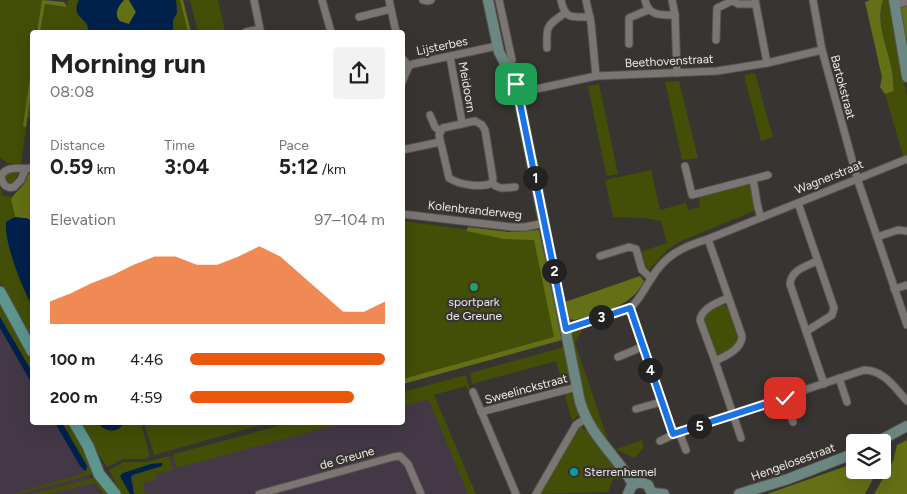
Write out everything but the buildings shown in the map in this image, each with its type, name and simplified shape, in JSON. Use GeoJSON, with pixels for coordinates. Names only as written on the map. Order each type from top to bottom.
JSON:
{"type":"FeatureCollection","features":[{"type":"Feature","properties":{"kind":"main road"},"geometry":{"type":"LineString","coordinates":[[0,292],[30,347]]}},
{"type":"Feature","properties":{"kind":"main road"},"geometry":{"type":"LineString","coordinates":[[76,425],[88,446],[106,470],[116,494]]}},
{"type":"Feature","properties":{"kind":"street"},"geometry":{"type":"LineString","coordinates":[[254,0],[260,29],[255,30]]}},
{"type":"Feature","properties":{"kind":"street"},"geometry":{"type":"LineString","coordinates":[[322,0],[330,30]]}},
{"type":"Feature","properties":{"kind":"street"},"geometry":{"type":"LineString","coordinates":[[423,0],[428,2],[431,0]]}},
{"type":"Feature","properties":{"kind":"street"},"geometry":{"type":"LineString","coordinates":[[488,0],[497,46],[502,59],[513,77],[518,93],[585,419],[591,430],[620,464],[633,484]]}},
{"type":"Feature","properties":{"kind":"street"},"geometry":{"type":"LineString","coordinates":[[499,0],[512,60]]}},
{"type":"Feature","properties":{"kind":"street"},"geometry":{"type":"LineString","coordinates":[[561,0],[565,13],[569,16],[590,17]]}},
{"type":"Feature","properties":{"kind":"street"},"geometry":{"type":"LineString","coordinates":[[586,0],[590,17],[596,76]]}},
{"type":"Feature","properties":{"kind":"street"},"geometry":{"type":"LineString","coordinates":[[645,0],[648,10],[654,14],[675,15]]}},
{"type":"Feature","properties":{"kind":"street"},"geometry":{"type":"LineString","coordinates":[[672,0],[675,15],[677,73]]}},
{"type":"Feature","properties":{"kind":"street"},"geometry":{"type":"LineString","coordinates":[[716,40],[717,8],[732,0],[738,4],[755,2],[767,63]]}},
{"type":"Feature","properties":{"kind":"street","name":"Bartokstraat"},"geometry":{"type":"LineString","coordinates":[[813,0],[822,50],[857,178],[907,325]]}},
{"type":"Feature","properties":{"kind":"street"},"geometry":{"type":"LineString","coordinates":[[907,2],[894,3],[907,77]]}},
{"type":"Feature","properties":{"kind":"street"},"geometry":{"type":"LineString","coordinates":[[359,18],[392,3],[396,30]]}},
{"type":"Feature","properties":{"kind":"street"},"geometry":{"type":"LineString","coordinates":[[628,44],[629,18],[648,10]]}},
{"type":"Feature","properties":{"kind":"street"},"geometry":{"type":"LineString","coordinates":[[547,48],[546,30],[550,24],[565,13]]}},
{"type":"Feature","properties":{"kind":"street","name":"Lijsterbes"},"geometry":{"type":"LineString","coordinates":[[405,75],[409,66],[497,46]]}},
{"type":"Feature","properties":{"kind":"street","name":"Beethovenstraat"},"geometry":{"type":"LineString","coordinates":[[518,93],[596,76],[717,71],[767,63],[822,50]]}},
{"type":"Feature","properties":{"kind":"street","name":"Meidoorn"},"geometry":{"type":"LineString","coordinates":[[450,57],[462,122]]}},
{"type":"Feature","properties":{"kind":"street"},"geometry":{"type":"LineString","coordinates":[[405,61],[409,66]]}},
{"type":"Feature","properties":{"kind":"street"},"geometry":{"type":"LineString","coordinates":[[430,115],[435,127],[440,131],[438,135],[449,178],[457,182],[484,186],[492,183],[503,189],[515,187]]}},
{"type":"Feature","properties":{"kind":"street","name":"Meidoorn"},"geometry":{"type":"LineString","coordinates":[[440,131],[443,128],[462,122],[478,122],[485,130],[494,179],[492,183]]}},
{"type":"Feature","properties":{"kind":"street"},"geometry":{"type":"LineString","coordinates":[[405,149],[440,142]]}},
{"type":"Feature","properties":{"kind":"street","name":"Wagnerstraat"},"geometry":{"type":"LineString","coordinates":[[630,308],[636,303],[664,261],[684,247],[907,159]]}},
{"type":"Feature","properties":{"kind":"street"},"geometry":{"type":"LineString","coordinates":[[685,166],[692,195],[768,175]]}},
{"type":"Feature","properties":{"kind":"street"},"geometry":{"type":"LineString","coordinates":[[753,180],[760,217]]}},
{"type":"Feature","properties":{"kind":"street"},"geometry":{"type":"LineString","coordinates":[[798,203],[834,308],[832,315],[807,331]]}},
{"type":"Feature","properties":{"kind":"street","name":"Kolenbranderweg"},"geometry":{"type":"LineString","coordinates":[[405,214],[512,228],[544,223]]}},
{"type":"Feature","properties":{"kind":"street"},"geometry":{"type":"LineString","coordinates":[[877,237],[898,230],[907,230]]}},
{"type":"Feature","properties":{"kind":"street"},"geometry":{"type":"LineString","coordinates":[[708,239],[742,336],[742,343],[738,347],[714,361]]}},
{"type":"Feature","properties":{"kind":"street"},"geometry":{"type":"LineString","coordinates":[[600,256],[629,247],[636,249],[642,270],[651,278]]}},
{"type":"Feature","properties":{"kind":"street"},"geometry":{"type":"LineString","coordinates":[[817,260],[794,272],[790,277],[790,284],[824,384]]}},
{"type":"Feature","properties":{"kind":"street"},"geometry":{"type":"LineString","coordinates":[[894,289],[907,285]]}},
{"type":"Feature","properties":{"kind":"street"},"geometry":{"type":"LineString","coordinates":[[728,298],[705,310],[700,320],[741,438]]}},
{"type":"Feature","properties":{"kind":"street"},"geometry":{"type":"LineString","coordinates":[[566,329],[630,308],[661,402],[686,450]]}},
{"type":"Feature","properties":{"kind":"street"},"geometry":{"type":"LineString","coordinates":[[618,357],[642,347]]}},
{"type":"Feature","properties":{"kind":"street"},"geometry":{"type":"LineString","coordinates":[[660,441],[676,433],[864,370],[872,370],[881,374],[907,401]]}},
{"type":"Feature","properties":{"kind":"street"},"geometry":{"type":"LineString","coordinates":[[839,378],[847,402]]}},
{"type":"Feature","properties":{"kind":"street","name":"Sweelinckstraat"},"geometry":{"type":"LineString","coordinates":[[481,412],[577,387]]}},
{"type":"Feature","properties":{"kind":"street","name":"Sweelinckstraat"},"geometry":{"type":"LineString","coordinates":[[473,392],[516,494]]}},
{"type":"Feature","properties":{"kind":"street"},"geometry":{"type":"LineString","coordinates":[[785,398],[794,422]]}},
{"type":"Feature","properties":{"kind":"street"},"geometry":{"type":"LineString","coordinates":[[636,409],[661,402]]}},
{"type":"Feature","properties":{"kind":"street"},"geometry":{"type":"LineString","coordinates":[[536,494],[576,424],[585,419]]}},
{"type":"Feature","properties":{"kind":"street"},"geometry":{"type":"LineString","coordinates":[[891,434],[907,426]]}},
{"type":"Feature","properties":{"kind":"street","name":"de Greune"},"geometry":{"type":"LineString","coordinates":[[259,494],[400,456],[408,464],[421,494]]}},
{"type":"Feature","properties":{"kind":"street","name":"Hengelosestraat"},"geometry":{"type":"LineString","coordinates":[[739,494],[788,479],[846,456]]}},
{"type":"Feature","properties":{"kind":"street"},"geometry":{"type":"LineString","coordinates":[[628,494],[629,488],[633,484],[640,482],[646,484],[652,494],[664,494]]}},
{"type":"Feature","properties":{"kind":"shaded area"},"geometry":{"type":"Polygon","coordinates":[[[0,322],[30,375],[30,425],[59,425],[100,494],[0,494],[0,322]]]}},
{"type":"Feature","properties":{"kind":"shaded area"},"geometry":{"type":"Polygon","coordinates":[[[427,391],[470,494],[133,494],[119,470],[295,425],[405,425],[405,396],[427,391]]]}},
{"type":"Feature","properties":{"kind":"green space"},"geometry":{"type":"Polygon","coordinates":[[[0,0],[42,0],[37,30],[30,30],[30,76],[23,125],[26,128],[21,164],[7,163],[0,157],[0,0]]]}},
{"type":"Feature","properties":{"kind":"green space"},"geometry":{"type":"Polygon","coordinates":[[[42,0],[64,2],[67,7],[45,4],[40,30],[37,30],[42,0]]]}},
{"type":"Feature","properties":{"kind":"green space"},"geometry":{"type":"Polygon","coordinates":[[[68,0],[79,0],[77,10],[87,25],[88,30],[40,30],[45,4],[67,5],[68,0]]]}},
{"type":"Feature","properties":{"kind":"green space"},"geometry":{"type":"Polygon","coordinates":[[[124,0],[129,0],[136,12],[129,24],[120,21],[117,15],[118,8],[124,0]]]}},
{"type":"Feature","properties":{"kind":"green space"},"geometry":{"type":"Polygon","coordinates":[[[176,0],[180,0],[188,30],[173,30],[173,20],[177,8],[176,0]]]}},
{"type":"Feature","properties":{"kind":"green space"},"geometry":{"type":"Polygon","coordinates":[[[180,0],[183,0],[190,30],[188,30],[180,0]]]}},
{"type":"Feature","properties":{"kind":"green space"},"geometry":{"type":"Polygon","coordinates":[[[190,0],[218,0],[225,30],[198,30],[190,0]]]}},
{"type":"Feature","properties":{"kind":"green space"},"geometry":{"type":"Polygon","coordinates":[[[883,0],[890,0],[895,40],[907,95],[907,158],[904,159],[885,94],[894,91],[892,71],[883,36],[881,9],[883,0]]]}},
{"type":"Feature","properties":{"kind":"green space"},"geometry":{"type":"Polygon","coordinates":[[[883,0],[880,18],[881,27],[892,71],[894,91],[885,94],[880,87],[882,77],[865,2],[883,0]]]}},
{"type":"Feature","properties":{"kind":"green space"},"geometry":{"type":"Polygon","coordinates":[[[907,6],[907,53],[900,8],[907,6]]]}},
{"type":"Feature","properties":{"kind":"green space"},"geometry":{"type":"Polygon","coordinates":[[[755,73],[773,137],[761,141],[744,75],[755,73]]]}},
{"type":"Feature","properties":{"kind":"green space"},"geometry":{"type":"Polygon","coordinates":[[[30,76],[30,99],[26,128],[23,125],[30,76]]]}},
{"type":"Feature","properties":{"kind":"green space"},"geometry":{"type":"Polygon","coordinates":[[[679,81],[698,158],[682,160],[665,82],[679,81]]]}},
{"type":"Feature","properties":{"kind":"green space"},"geometry":{"type":"Polygon","coordinates":[[[599,84],[618,174],[608,176],[606,174],[588,86],[599,84]]]}},
{"type":"Feature","properties":{"kind":"green space"},"geometry":{"type":"Polygon","coordinates":[[[30,98],[30,119],[27,118],[30,98]]]}},
{"type":"Feature","properties":{"kind":"green space"},"geometry":{"type":"Polygon","coordinates":[[[651,170],[660,210],[686,202],[688,210],[700,207],[699,196],[750,182],[754,211],[679,242],[667,250],[646,273],[640,252],[667,243],[661,221],[644,218],[613,217],[605,180],[651,170]]]}},
{"type":"Feature","properties":{"kind":"green space"},"geometry":{"type":"Polygon","coordinates":[[[19,171],[14,182],[7,182],[5,178],[8,173],[19,171]]]}},
{"type":"Feature","properties":{"kind":"green space"},"geometry":{"type":"Polygon","coordinates":[[[30,173],[30,220],[15,217],[11,199],[23,186],[30,173]]]}},
{"type":"Feature","properties":{"kind":"green space"},"geometry":{"type":"Polygon","coordinates":[[[0,188],[2,190],[1,195],[11,197],[15,217],[6,222],[6,227],[21,281],[30,301],[30,339],[0,282],[0,188]]]}},
{"type":"Feature","properties":{"kind":"green space","name":"sportpark de Greune"},"geometry":{"type":"Polygon","coordinates":[[[405,221],[500,234],[534,235],[556,339],[405,382],[405,221]]]}},
{"type":"Feature","properties":{"kind":"green space"},"geometry":{"type":"Polygon","coordinates":[[[468,227],[509,232],[539,230],[562,340],[405,383],[405,378],[554,337],[534,240],[504,239],[466,231],[468,227]]]}},
{"type":"Feature","properties":{"kind":"green space"},"geometry":{"type":"Polygon","coordinates":[[[640,276],[644,281],[632,297],[624,303],[615,308],[575,320],[569,319],[565,302],[640,276]]]}},
{"type":"Feature","properties":{"kind":"green space"},"geometry":{"type":"Polygon","coordinates":[[[0,302],[30,355],[30,369],[0,317],[0,302]]]}},
{"type":"Feature","properties":{"kind":"green space"},"geometry":{"type":"Polygon","coordinates":[[[720,304],[728,306],[739,338],[737,345],[721,355],[715,354],[704,322],[706,313],[720,304]]]}},
{"type":"Feature","properties":{"kind":"green space"},"geometry":{"type":"Polygon","coordinates":[[[581,327],[582,330],[575,343],[610,446],[588,419],[571,333],[573,329],[581,327]]]}},
{"type":"Feature","properties":{"kind":"green space"},"geometry":{"type":"Polygon","coordinates":[[[564,347],[571,379],[569,384],[563,385],[556,361],[472,384],[470,373],[564,347]]]}},
{"type":"Feature","properties":{"kind":"green space"},"geometry":{"type":"Polygon","coordinates":[[[466,375],[470,390],[466,386],[434,395],[476,494],[468,494],[428,399],[405,405],[405,391],[466,375]]]}},
{"type":"Feature","properties":{"kind":"green space"},"geometry":{"type":"Polygon","coordinates":[[[573,393],[580,414],[572,421],[565,395],[573,393]]]}},
{"type":"Feature","properties":{"kind":"green space"},"geometry":{"type":"Polygon","coordinates":[[[63,425],[70,425],[96,473],[20,494],[13,494],[81,474],[86,471],[87,466],[63,425]]]}},
{"type":"Feature","properties":{"kind":"green space"},"geometry":{"type":"Polygon","coordinates":[[[79,425],[99,425],[118,430],[122,425],[142,425],[150,457],[123,459],[107,467],[79,425]]]}},
{"type":"Feature","properties":{"kind":"green space"},"geometry":{"type":"Polygon","coordinates":[[[145,425],[261,425],[154,455],[145,425]]]}},
{"type":"Feature","properties":{"kind":"green space"},"geometry":{"type":"Polygon","coordinates":[[[282,425],[336,425],[177,468],[174,454],[282,425]]]}},
{"type":"Feature","properties":{"kind":"green space"},"geometry":{"type":"Polygon","coordinates":[[[579,426],[590,434],[602,449],[614,466],[620,479],[613,479],[608,492],[539,494],[579,426]]]}},
{"type":"Feature","properties":{"kind":"green space"},"geometry":{"type":"Polygon","coordinates":[[[642,440],[644,447],[635,458],[617,450],[617,449],[642,440]]]}},
{"type":"Feature","properties":{"kind":"green space"},"geometry":{"type":"Polygon","coordinates":[[[907,440],[907,494],[874,494],[883,479],[891,479],[891,464],[897,445],[907,440]]]}},
{"type":"Feature","properties":{"kind":"green space"},"geometry":{"type":"Polygon","coordinates":[[[169,456],[173,470],[155,474],[157,479],[143,483],[145,494],[134,494],[132,477],[136,473],[162,466],[162,463],[151,464],[123,473],[120,476],[130,494],[121,494],[109,470],[124,462],[146,462],[169,456]]]}},
{"type":"Feature","properties":{"kind":"green space"},"geometry":{"type":"Polygon","coordinates":[[[846,466],[846,479],[873,479],[865,494],[767,494],[846,466]]]}},
{"type":"Feature","properties":{"kind":"green space"},"geometry":{"type":"Polygon","coordinates":[[[98,477],[110,494],[103,494],[94,483],[50,494],[31,494],[98,477]]]}},
{"type":"Feature","properties":{"kind":"water"},"geometry":{"type":"Polygon","coordinates":[[[79,0],[124,0],[118,7],[117,15],[119,21],[129,24],[136,12],[129,0],[176,0],[177,13],[173,20],[173,30],[88,30],[86,23],[78,15],[77,6],[79,0]]]}},
{"type":"Feature","properties":{"kind":"water"},"geometry":{"type":"Polygon","coordinates":[[[15,217],[30,220],[30,302],[11,253],[6,222],[15,217]]]}},
{"type":"Feature","properties":{"kind":"water"},"geometry":{"type":"Polygon","coordinates":[[[0,317],[30,369],[30,380],[0,328],[0,317]]]}},
{"type":"Feature","properties":{"kind":"water"},"geometry":{"type":"Polygon","coordinates":[[[56,425],[63,425],[87,466],[86,471],[80,466],[56,425]]]}},
{"type":"Feature","properties":{"kind":"water"},"geometry":{"type":"Polygon","coordinates":[[[100,425],[122,425],[111,431],[100,425]]]}},
{"type":"Feature","properties":{"kind":"water"},"geometry":{"type":"Polygon","coordinates":[[[162,463],[162,466],[132,475],[134,494],[130,494],[120,476],[123,473],[151,464],[162,463]]]}},
{"type":"Feature","properties":{"kind":"place","name":"sportpark de Greune"},"geometry":{"type":"Point","coordinates":[474,287]}},
{"type":"Feature","properties":{"kind":"place","name":"Sterrenhemel"},"geometry":{"type":"Point","coordinates":[574,472]}},
{"type":"Feature","properties":{"kind":"route"},"geometry":{"type":"LineString","coordinates":[[516,84],[566,329],[630,308],[673,434],[785,398]]}}]}
